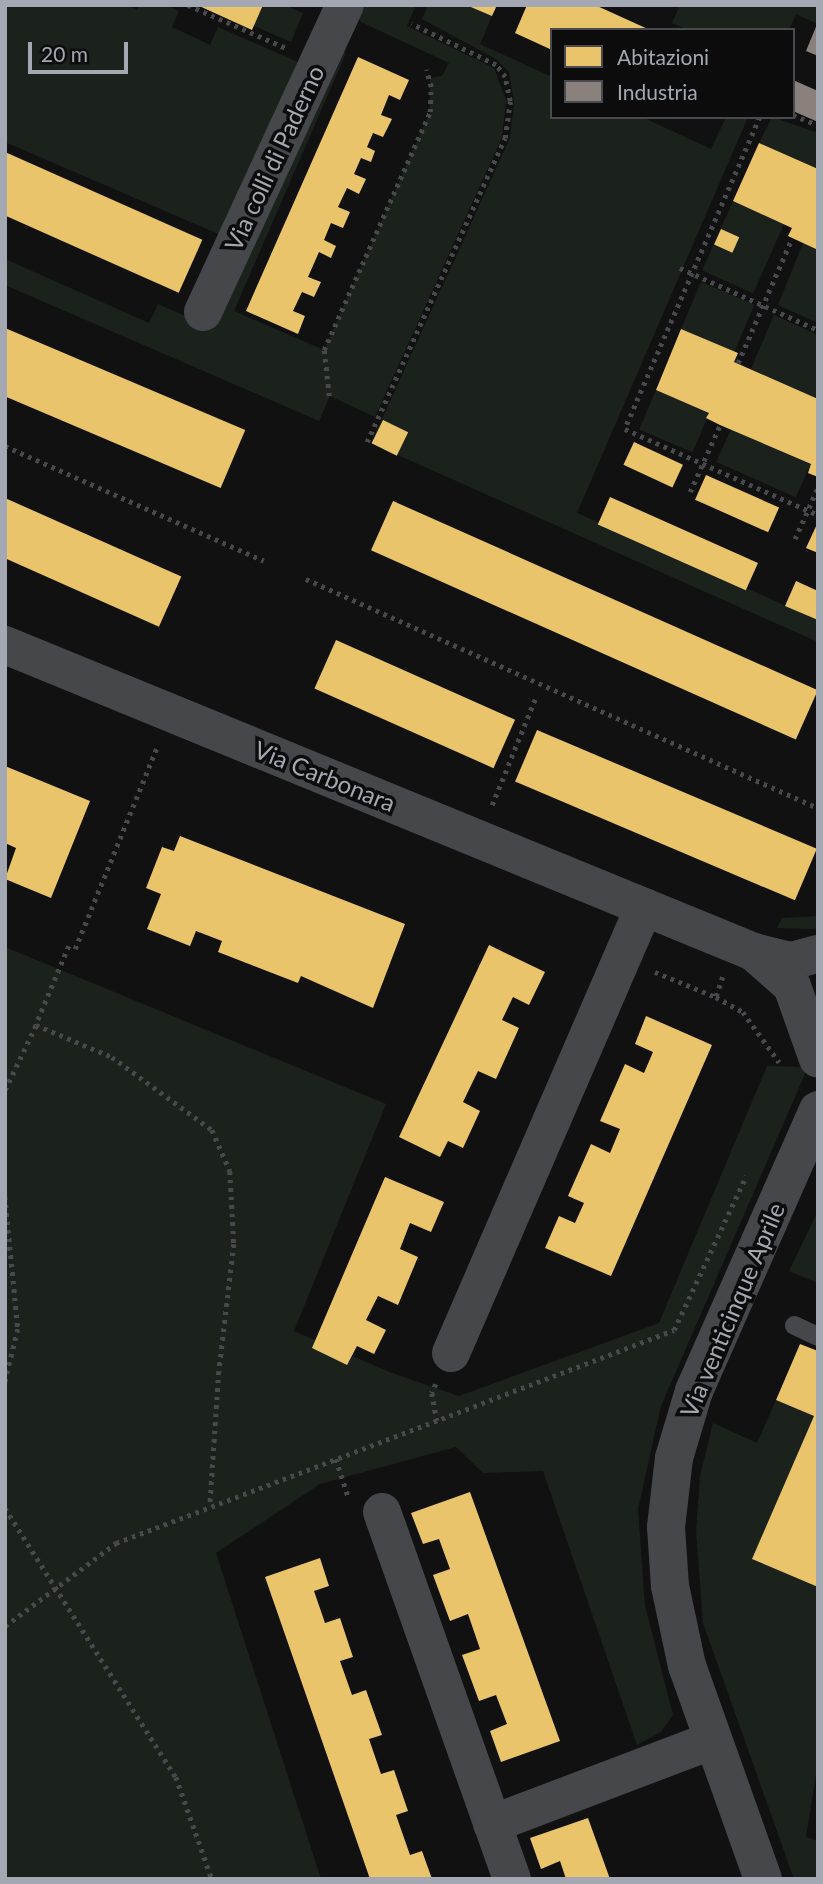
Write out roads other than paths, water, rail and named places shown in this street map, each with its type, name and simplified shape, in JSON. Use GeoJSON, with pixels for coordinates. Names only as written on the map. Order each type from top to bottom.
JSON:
{"type":"FeatureCollection","features":[{"type":"Feature","properties":{"kind":"street","name":"Via colli di Paderno"},"geometry":{"type":"LineString","coordinates":[[203,312],[345,5]]}},
{"type":"Feature","properties":{"kind":"street","name":"Via Carbonara"},"geometry":{"type":"LineString","coordinates":[[5,645],[644,907],[739,962],[807,973]]}},
{"type":"Feature","properties":{"kind":"street"},"geometry":{"type":"LineString","coordinates":[[451,1353],[644,907]]}},
{"type":"Feature","properties":{"kind":"street"},"geometry":{"type":"LineString","coordinates":[[801,1065],[807,973]]}},
{"type":"Feature","properties":{"kind":"street","name":"Via venticinque Aprile"},"geometry":{"type":"LineString","coordinates":[[763,1879],[687,1666],[670,1586],[666,1527],[674,1458],[694,1391],[818,1110]]}},
{"type":"Feature","properties":{"kind":"street"},"geometry":{"type":"LineString","coordinates":[[382,1512],[512,1879]]}},
{"type":"Feature","properties":{"kind":"street"},"geometry":{"type":"LineString","coordinates":[[492,1824],[713,1740]]}},
{"type":"Feature","properties":{"kind":"lane"},"geometry":{"type":"LineString","coordinates":[[794,1325],[818,1336]]}}]}
